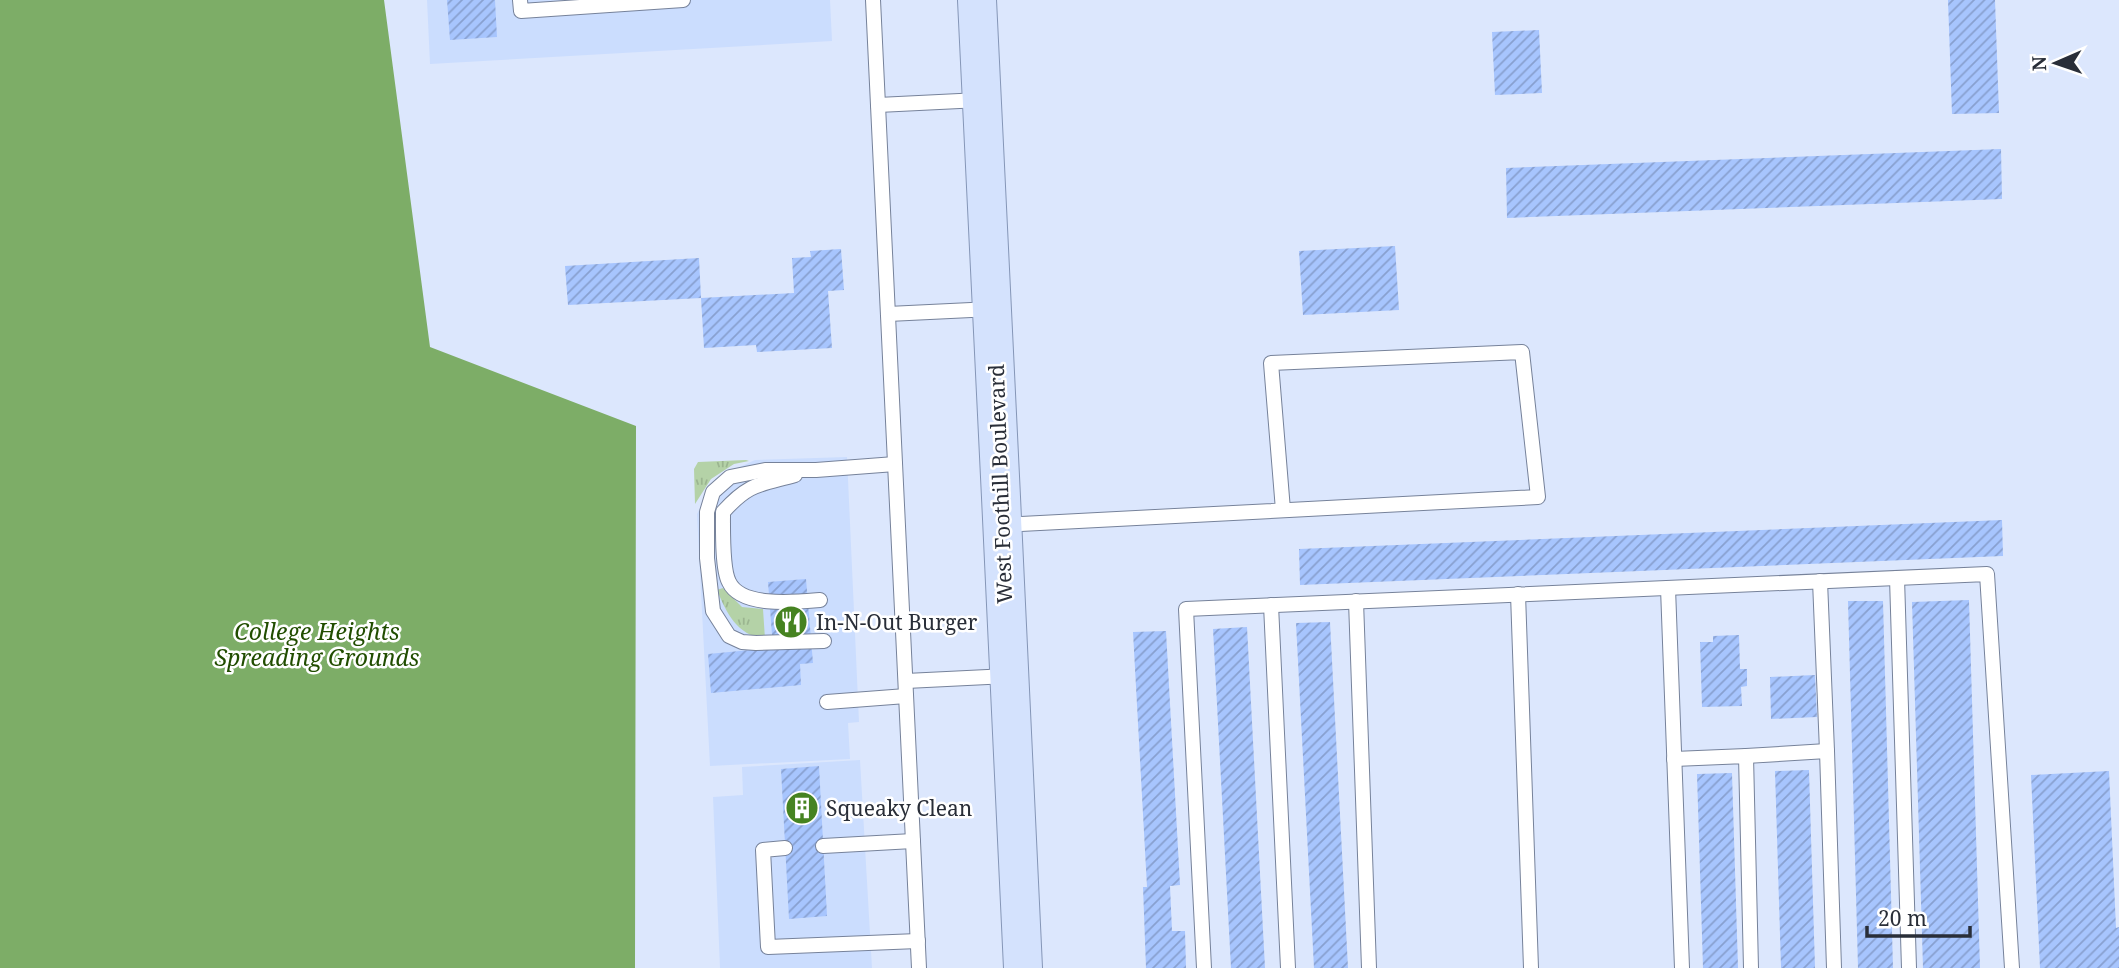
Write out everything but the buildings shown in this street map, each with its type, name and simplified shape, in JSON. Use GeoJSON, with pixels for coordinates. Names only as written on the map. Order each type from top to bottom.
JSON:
{"type":"FeatureCollection","features":[{"type":"Feature","properties":{"kind":"main road","name":"West Foothill Boulevard"},"geometry":{"type":"LineString","coordinates":[[977,0],[1023,968]]}},
{"type":"Feature","properties":{"kind":"lane"},"geometry":{"type":"LineString","coordinates":[[520,0],[521,11],[683,0]]}},
{"type":"Feature","properties":{"kind":"lane"},"geometry":{"type":"LineString","coordinates":[[873,0],[919,968]]}},
{"type":"Feature","properties":{"kind":"lane"},"geometry":{"type":"LineString","coordinates":[[878,105],[982,100]]}},
{"type":"Feature","properties":{"kind":"lane"},"geometry":{"type":"LineString","coordinates":[[888,314],[993,309]]}},
{"type":"Feature","properties":{"kind":"lane"},"geometry":{"type":"LineString","coordinates":[[1001,525],[1538,497],[1522,352],[1270,363],[1283,510]]}},
{"type":"Feature","properties":{"kind":"lane"},"geometry":{"type":"LineString","coordinates":[[824,641],[756,643],[742,642],[729,636],[713,611],[707,558],[707,512],[713,492],[730,477],[765,470],[816,470],[895,464]]}},
{"type":"Feature","properties":{"kind":"lane"},"geometry":{"type":"LineString","coordinates":[[816,470],[749,487],[736,497],[723,512],[723,545],[729,582],[739,593],[751,600],[820,600]]}},
{"type":"Feature","properties":{"kind":"lane"},"geometry":{"type":"LineString","coordinates":[[1204,968],[1186,609],[1987,574],[2012,968]]}},
{"type":"Feature","properties":{"kind":"lane"},"geometry":{"type":"LineString","coordinates":[[1897,578],[1909,968]]}},
{"type":"Feature","properties":{"kind":"lane"},"geometry":{"type":"LineString","coordinates":[[1820,581],[1834,968]]}},
{"type":"Feature","properties":{"kind":"lane"},"geometry":{"type":"LineString","coordinates":[[1668,588],[1682,968]]}},
{"type":"Feature","properties":{"kind":"lane"},"geometry":{"type":"LineString","coordinates":[[1518,594],[1531,968]]}},
{"type":"Feature","properties":{"kind":"lane"},"geometry":{"type":"LineString","coordinates":[[1356,601],[1369,968]]}},
{"type":"Feature","properties":{"kind":"lane"},"geometry":{"type":"LineString","coordinates":[[1271,605],[1288,968]]}},
{"type":"Feature","properties":{"kind":"lane"},"geometry":{"type":"LineString","coordinates":[[827,702],[1009,676]]}},
{"type":"Feature","properties":{"kind":"lane"},"geometry":{"type":"LineString","coordinates":[[1674,758],[1746,757],[1827,751]]}},
{"type":"Feature","properties":{"kind":"lane"},"geometry":{"type":"LineString","coordinates":[[1746,757],[1751,968]]}},
{"type":"Feature","properties":{"kind":"lane"},"geometry":{"type":"LineString","coordinates":[[823,846],[913,841]]}},
{"type":"Feature","properties":{"kind":"lane"},"geometry":{"type":"LineString","coordinates":[[785,848],[763,850],[768,947],[918,941]]}},
{"type":"Feature","properties":{"kind":"shaded area"},"geometry":{"type":"Polygon","coordinates":[[[427,0],[830,0],[832,41],[430,64],[427,0]]]}},
{"type":"Feature","properties":{"kind":"shaded area"},"geometry":{"type":"Polygon","coordinates":[[[847,457],[859,722],[848,723],[850,759],[710,766],[697,514],[716,478],[755,460],[847,457]]]}},
{"type":"Feature","properties":{"kind":"shaded area"},"geometry":{"type":"Polygon","coordinates":[[[860,760],[872,968],[720,968],[713,797],[743,795],[742,767],[860,760]]]}},
{"type":"Feature","properties":{"kind":"green space"},"geometry":{"type":"Polygon","coordinates":[[[749,461],[734,464],[711,479],[695,504],[694,469],[698,462],[749,461]]]}},
{"type":"Feature","properties":{"kind":"green space"},"geometry":{"type":"Polygon","coordinates":[[[723,588],[742,607],[763,609],[765,639],[747,633],[734,622],[717,590],[723,588]]]}},
{"type":"Feature","properties":{"kind":"water","name":"College Heights Spreading Grounds"},"geometry":{"type":"Polygon","coordinates":[[[0,0],[384,0],[430,347],[636,426],[635,968],[0,968],[0,0]]]}},
{"type":"Feature","properties":{"kind":"place","name":"In-N-Out Burger"},"geometry":{"type":"Point","coordinates":[791,622]}},
{"type":"Feature","properties":{"kind":"place","name":"Squeaky Clean"},"geometry":{"type":"Point","coordinates":[802,808]}}]}
